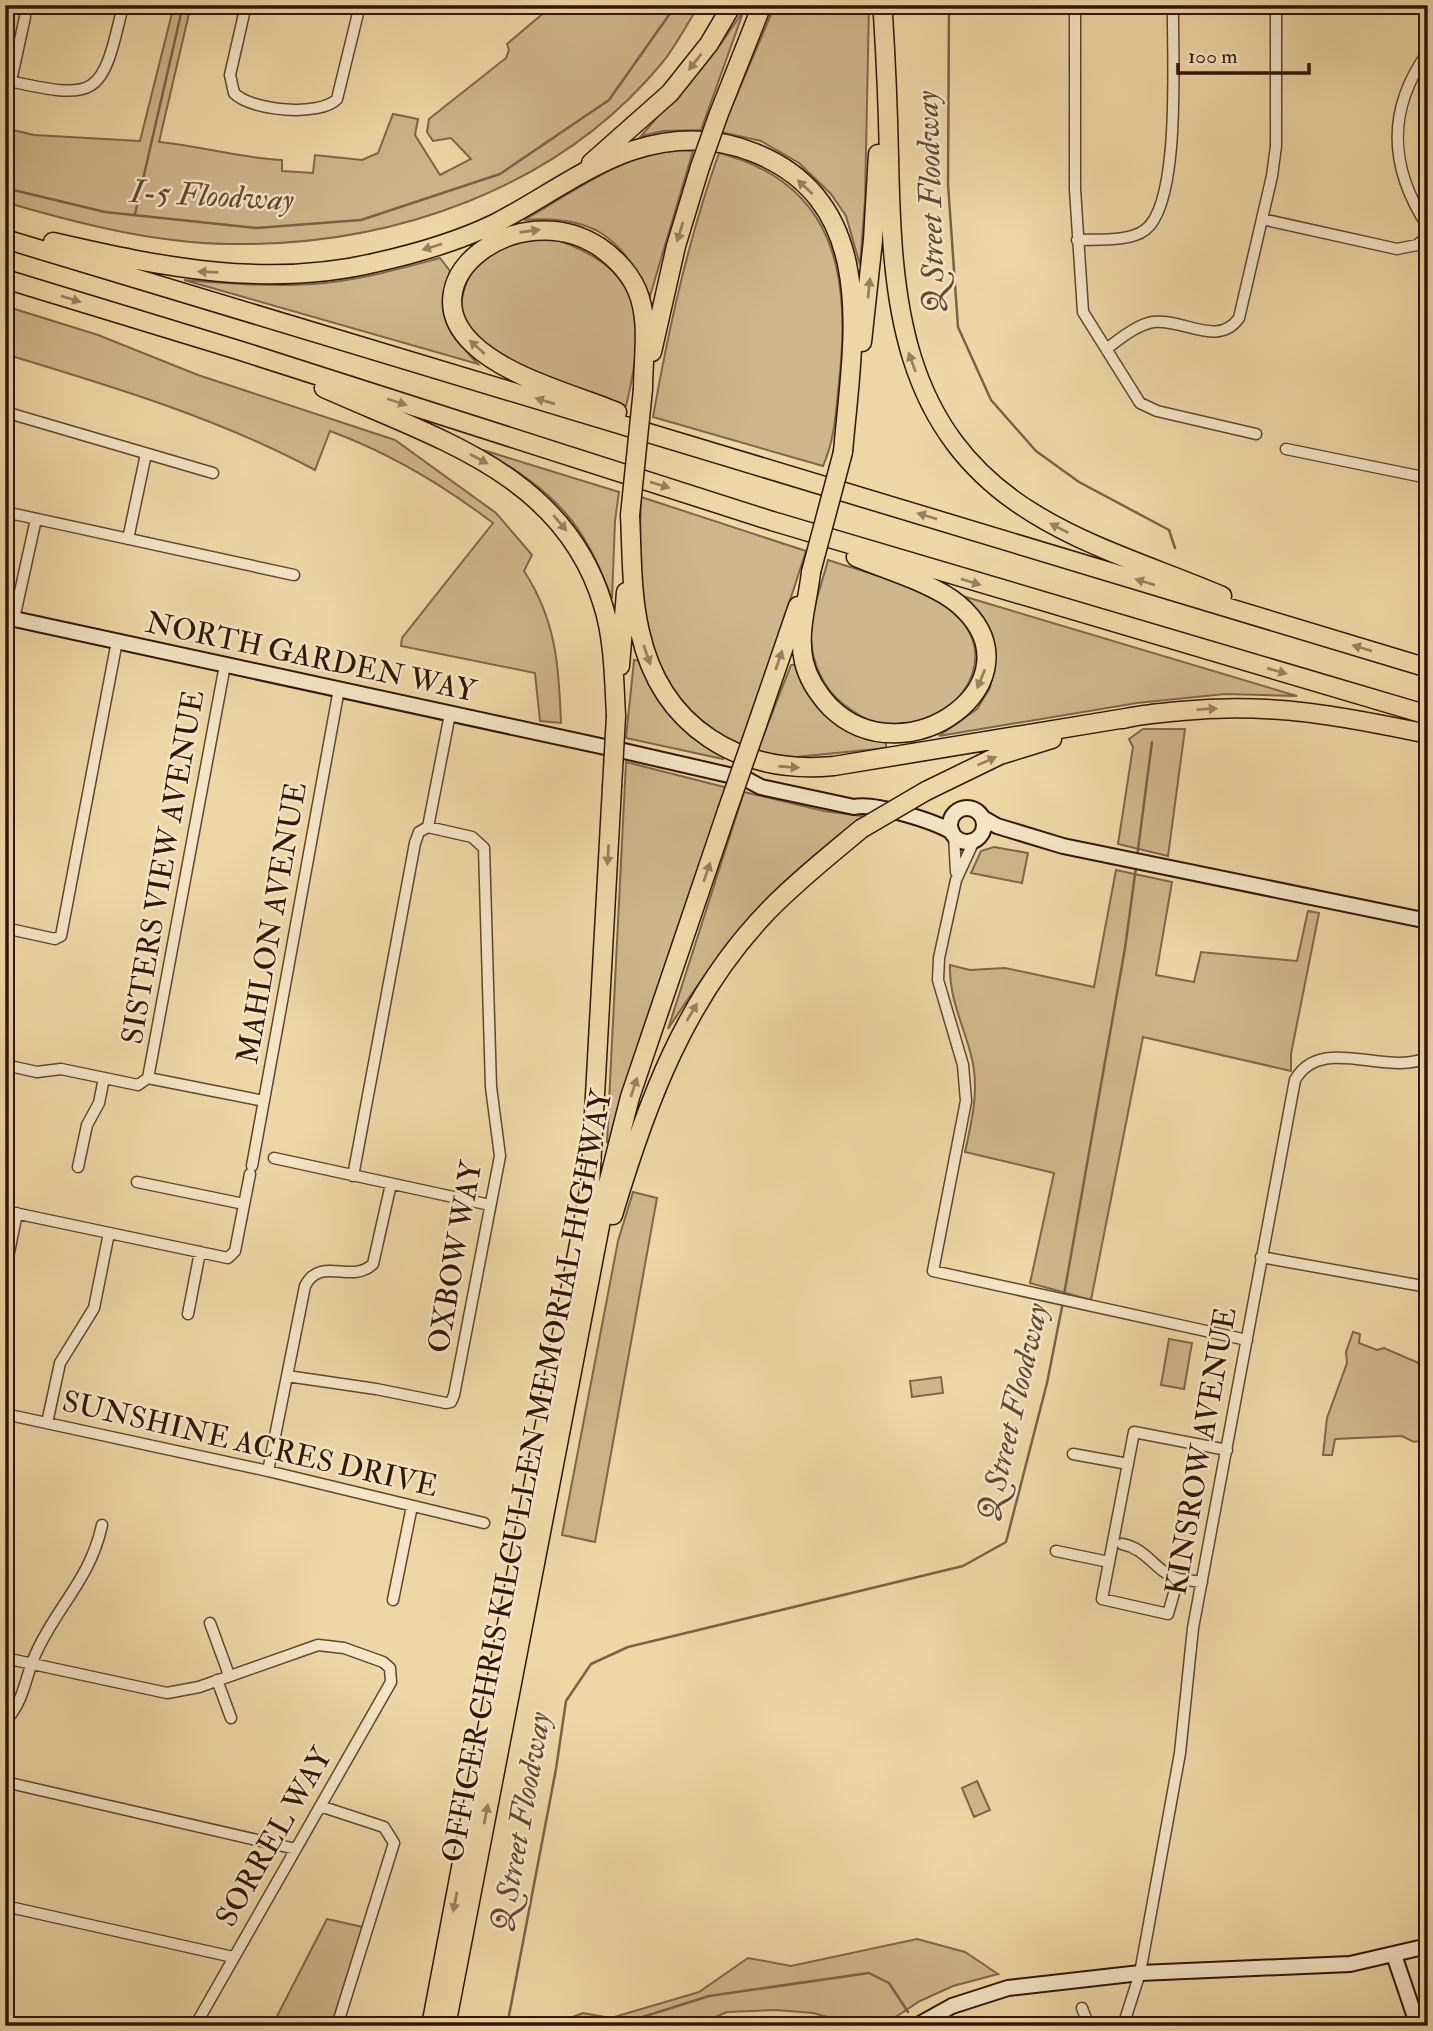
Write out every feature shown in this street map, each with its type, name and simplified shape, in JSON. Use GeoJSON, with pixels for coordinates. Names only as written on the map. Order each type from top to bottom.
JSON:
{"type":"FeatureCollection","features":[{"type":"Feature","properties":{"kind":"highway"},"geometry":{"type":"LineString","coordinates":[[570,182],[670,93],[709,44],[732,5]]}},
{"type":"Feature","properties":{"kind":"highway","name":"OFFICER CHRIS KILCULLEN MEMORIAL HIGHWAY"},"geometry":{"type":"LineString","coordinates":[[431,2026],[590,1186],[629,515],[643,389],[676,246],[700,167],[762,5]]}},
{"type":"Feature","properties":{"kind":"highway"},"geometry":{"type":"LineString","coordinates":[[883,10],[891,247],[898,314],[918,379],[953,439],[978,469],[1010,498],[1056,527],[1303,630]]}},
{"type":"Feature","properties":{"kind":"highway","name":"OFFICER CHRIS KILCULLEN MEMORIAL HIGHWAY"},"geometry":{"type":"LineString","coordinates":[[446,2026],[608,1184],[630,1097],[811,572],[843,452],[863,333],[873,240],[883,10]]}},
{"type":"Feature","properties":{"kind":"highway"},"geometry":{"type":"LineString","coordinates":[[5,232],[194,272],[289,274],[332,271],[378,262],[458,238],[496,222],[631,151],[695,140],[734,145],[785,168],[807,188],[836,224],[847,257],[853,293],[853,337],[843,452]]}},
{"type":"Feature","properties":{"kind":"highway"},"geometry":{"type":"LineString","coordinates":[[643,389],[645,332],[642,309],[629,277],[607,252],[581,236],[551,229],[533,229],[488,245],[463,270],[454,293],[456,317],[471,343],[487,355],[501,365],[718,453]]}},
{"type":"Feature","properties":{"kind":"highway"},"geometry":{"type":"LineString","coordinates":[[5,239],[1428,668]]}},
{"type":"Feature","properties":{"kind":"highway"},"geometry":{"type":"LineString","coordinates":[[5,279],[239,350],[772,521],[1428,715]]}},
{"type":"Feature","properties":{"kind":"highway"},"geometry":{"type":"LineString","coordinates":[[239,350],[460,449],[491,465],[536,497],[569,534],[595,581],[604,608],[611,648],[617,716]]}},
{"type":"Feature","properties":{"kind":"highway"},"geometry":{"type":"LineString","coordinates":[[629,515],[638,621],[657,680],[687,721],[724,748],[745,757],[791,767],[834,766],[1132,716],[1230,708],[1302,710],[1335,714],[1428,734]]}},
{"type":"Feature","properties":{"kind":"highway"},"geometry":{"type":"LineString","coordinates":[[772,521],[941,593],[957,603],[971,618],[986,649],[986,666],[973,696],[947,720],[915,732],[885,734],[847,722],[813,687],[804,662],[803,623],[811,572]]}},
{"type":"Feature","properties":{"kind":"highway"},"geometry":{"type":"LineString","coordinates":[[584,1309],[652,1092],[705,990],[767,911],[861,829],[926,791],[1009,752],[1132,716]]}},
{"type":"Feature","properties":{"kind":"street"},"geometry":{"type":"LineString","coordinates":[[25,17],[8,81],[58,92],[87,88],[107,69],[123,5]]}},
{"type":"Feature","properties":{"kind":"street"},"geometry":{"type":"LineString","coordinates":[[246,5],[230,75],[234,93],[248,104],[317,110],[332,105],[338,99],[360,5]]}},
{"type":"Feature","properties":{"kind":"street"},"geometry":{"type":"LineString","coordinates":[[1075,5],[1077,240],[1083,312],[1140,403],[1256,434]]}},
{"type":"Feature","properties":{"kind":"street"},"geometry":{"type":"LineString","coordinates":[[1077,240],[1138,234],[1155,220],[1171,159],[1172,5]]}},
{"type":"Feature","properties":{"kind":"street"},"geometry":{"type":"LineString","coordinates":[[1106,349],[1139,326],[1153,322],[1222,332],[1233,328],[1240,318],[1276,146],[1276,5]]}},
{"type":"Feature","properties":{"kind":"street"},"geometry":{"type":"LineString","coordinates":[[1428,51],[1414,70],[1404,95],[1397,141],[1406,190],[1428,227]]}},
{"type":"Feature","properties":{"kind":"street"},"geometry":{"type":"LineString","coordinates":[[1262,219],[1397,249],[1417,245],[1428,236]]}},
{"type":"Feature","properties":{"kind":"street"},"geometry":{"type":"LineString","coordinates":[[5,412],[212,474]]}},
{"type":"Feature","properties":{"kind":"street"},"geometry":{"type":"LineString","coordinates":[[1286,449],[1428,478]]}},
{"type":"Feature","properties":{"kind":"street"},"geometry":{"type":"LineString","coordinates":[[128,539],[146,454]]}},
{"type":"Feature","properties":{"kind":"street"},"geometry":{"type":"LineString","coordinates":[[5,512],[294,575]]}},
{"type":"Feature","properties":{"kind":"street"},"geometry":{"type":"LineString","coordinates":[[9,618],[36,519]]}},
{"type":"Feature","properties":{"kind":"street","name":"NORTH GARDEN WAY"},"geometry":{"type":"LineString","coordinates":[[9,618],[605,747]]}},
{"type":"Feature","properties":{"kind":"street"},"geometry":{"type":"LineString","coordinates":[[5,928],[60,939],[117,641]]}},
{"type":"Feature","properties":{"kind":"street","name":"SISTERS VIEW AVENUE"},"geometry":{"type":"LineString","coordinates":[[148,1078],[225,665]]}},
{"type":"Feature","properties":{"kind":"street","name":"MAHLON AVENUE"},"geometry":{"type":"LineString","coordinates":[[200,1252],[224,1257],[233,1254],[264,1101],[339,689]]}},
{"type":"Feature","properties":{"kind":"street"},"geometry":{"type":"LineString","coordinates":[[353,1176],[415,843],[419,832],[428,827],[450,714]]}},
{"type":"Feature","properties":{"kind":"street"},"geometry":{"type":"LineString","coordinates":[[624,751],[733,776]]}},
{"type":"Feature","properties":{"kind":"street"},"geometry":{"type":"LineString","coordinates":[[863,805],[855,799],[763,779],[746,779],[761,787],[854,807],[863,805],[941,815],[971,808],[996,826],[1055,844]]}},
{"type":"Feature","properties":{"kind":"street"},"geometry":{"type":"LineString","coordinates":[[884,809],[953,834],[963,842],[994,835],[1055,844],[1428,921]]}},
{"type":"Feature","properties":{"kind":"street"},"geometry":{"type":"LineString","coordinates":[[956,812],[950,821],[956,880]]}},
{"type":"Feature","properties":{"kind":"street"},"geometry":{"type":"LineString","coordinates":[[983,818],[984,828],[956,880],[939,958],[938,980],[963,1065],[966,1101],[933,1271],[1247,1340]]}},
{"type":"Feature","properties":{"kind":"street","name":"OXBOW WAY"},"geometry":{"type":"LineString","coordinates":[[287,1376],[451,1402],[500,1156],[491,1087],[485,853],[482,844],[472,836],[428,827]]}},
{"type":"Feature","properties":{"kind":"street","name":"KINSROW AVENUE"},"geometry":{"type":"LineString","coordinates":[[1123,2026],[1140,1973],[1183,1735],[1186,1673],[1295,1080],[1300,1071],[1321,1060],[1400,1063],[1428,1057]]}},
{"type":"Feature","properties":{"kind":"street"},"geometry":{"type":"LineString","coordinates":[[5,1066],[37,1072],[61,1069],[140,1085],[148,1078],[264,1101]]}},
{"type":"Feature","properties":{"kind":"street"},"geometry":{"type":"LineString","coordinates":[[78,1167],[87,1125],[99,1103],[104,1078]]}},
{"type":"Feature","properties":{"kind":"street"},"geometry":{"type":"LineString","coordinates":[[274,1158],[490,1205]]}},
{"type":"Feature","properties":{"kind":"street"},"geometry":{"type":"LineString","coordinates":[[137,1182],[244,1204]]}},
{"type":"Feature","properties":{"kind":"street"},"geometry":{"type":"LineString","coordinates":[[268,1471],[307,1282],[321,1270],[356,1274],[373,1264],[391,1184]]}},
{"type":"Feature","properties":{"kind":"street"},"geometry":{"type":"LineString","coordinates":[[5,1211],[200,1252],[188,1314]]}},
{"type":"Feature","properties":{"kind":"street"},"geometry":{"type":"LineString","coordinates":[[6,1267],[17,1213]]}},
{"type":"Feature","properties":{"kind":"street"},"geometry":{"type":"LineString","coordinates":[[47,1423],[60,1363],[94,1308],[109,1233]]}},
{"type":"Feature","properties":{"kind":"street"},"geometry":{"type":"LineString","coordinates":[[1261,1257],[1428,1287]]}},
{"type":"Feature","properties":{"kind":"street","name":"SUNSHINE ACRES DRIVE"},"geometry":{"type":"LineString","coordinates":[[5,1414],[268,1471],[484,1523]]}},
{"type":"Feature","properties":{"kind":"street"},"geometry":{"type":"LineString","coordinates":[[1178,1579],[1168,1614],[1102,1599],[1134,1432],[1227,1450]]}},
{"type":"Feature","properties":{"kind":"street"},"geometry":{"type":"LineString","coordinates":[[1073,1454],[1128,1464]]}},
{"type":"Feature","properties":{"kind":"street"},"geometry":{"type":"LineString","coordinates":[[393,1600],[412,1506]]}},
{"type":"Feature","properties":{"kind":"street"},"geometry":{"type":"LineString","coordinates":[[5,1721],[25,1691],[37,1651],[90,1565],[102,1525]]}},
{"type":"Feature","properties":{"kind":"street"},"geometry":{"type":"LineString","coordinates":[[1122,1544],[1137,1546],[1160,1570],[1178,1579],[1202,1582]]}},
{"type":"Feature","properties":{"kind":"street"},"geometry":{"type":"LineString","coordinates":[[1056,1551],[1109,1562]]}},
{"type":"Feature","properties":{"kind":"street"},"geometry":{"type":"LineString","coordinates":[[5,1658],[167,1693],[185,1691],[229,1675],[210,1623]]}},
{"type":"Feature","properties":{"kind":"street","name":"SORREL WAY"},"geometry":{"type":"LineString","coordinates":[[195,2026],[391,1682],[392,1672],[383,1662],[344,1648],[323,1645],[229,1675]]}},
{"type":"Feature","properties":{"kind":"street"},"geometry":{"type":"LineString","coordinates":[[217,1680],[231,1718]]}},
{"type":"Feature","properties":{"kind":"street"},"geometry":{"type":"LineString","coordinates":[[5,1782],[296,1849]]}},
{"type":"Feature","properties":{"kind":"street"},"geometry":{"type":"LineString","coordinates":[[320,1806],[384,1827],[394,1843],[337,2026]]}},
{"type":"Feature","properties":{"kind":"street"},"geometry":{"type":"LineString","coordinates":[[5,1906],[233,1957]]}},
{"type":"Feature","properties":{"kind":"street"},"geometry":{"type":"LineString","coordinates":[[916,2026],[952,2006],[1009,1989],[1140,1973],[1350,1964],[1428,1946]]}},
{"type":"Feature","properties":{"kind":"street"},"geometry":{"type":"LineString","coordinates":[[1395,1955],[1421,2021]]}},
{"type":"Feature","properties":{"kind":"street"},"geometry":{"type":"LineString","coordinates":[[1082,2008],[1089,2026]]}},
{"type":"Feature","properties":{"kind":"shaded area"},"geometry":{"type":"Polygon","coordinates":[[[174,5],[191,5],[159,142],[282,160],[282,171],[313,173],[315,155],[362,160],[378,153],[393,114],[418,119],[415,135],[440,175],[471,159],[451,138],[433,141],[427,132],[429,119],[506,58],[509,50],[507,44],[553,5],[699,5],[662,63],[620,107],[573,145],[521,177],[466,202],[408,222],[349,235],[289,242],[200,243],[115,230],[5,202],[5,128],[34,135],[140,141],[174,5]]]}},
{"type":"Feature","properties":{"kind":"shaded area"},"geometry":{"type":"Polygon","coordinates":[[[775,5],[869,5],[865,200],[860,265],[846,216],[831,194],[799,163],[761,141],[721,132],[775,5]]]}},
{"type":"Feature","properties":{"kind":"shaded area"},"geometry":{"type":"Polygon","coordinates":[[[744,10],[701,130],[663,131],[641,136],[720,45],[744,10]]]}},
{"type":"Feature","properties":{"kind":"shaded area"},"geometry":{"type":"Polygon","coordinates":[[[680,150],[693,151],[650,296],[628,258],[601,233],[568,221],[524,220],[618,166],[639,158],[680,150]]]}},
{"type":"Feature","properties":{"kind":"shaded area"},"geometry":{"type":"Polygon","coordinates":[[[719,153],[759,167],[789,187],[812,211],[828,240],[837,272],[842,307],[842,344],[834,425],[823,466],[653,417],[680,284],[719,153]]]}},
{"type":"Feature","properties":{"kind":"shaded area"},"geometry":{"type":"Polygon","coordinates":[[[545,236],[578,248],[602,262],[619,279],[630,298],[636,320],[636,345],[626,406],[517,365],[479,341],[464,323],[461,311],[463,293],[480,261],[499,248],[521,240],[545,236]]]}},
{"type":"Feature","properties":{"kind":"shaded area"},"geometry":{"type":"Polygon","coordinates":[[[440,258],[450,271],[445,299],[449,322],[453,333],[478,364],[184,280],[265,285],[313,284],[362,277],[440,258]]]}},
{"type":"Feature","properties":{"kind":"shaded area"},"geometry":{"type":"Polygon","coordinates":[[[5,306],[98,335],[198,375],[395,440],[496,513],[532,555],[524,571],[543,607],[554,644],[561,723],[540,721],[535,673],[401,646],[402,638],[493,523],[415,471],[374,449],[330,431],[315,470],[241,434],[202,419],[124,391],[5,354],[5,306]]]}},
{"type":"Feature","properties":{"kind":"shaded area"},"geometry":{"type":"Polygon","coordinates":[[[483,450],[619,492],[612,599],[590,548],[564,511],[529,480],[483,450]]]}},
{"type":"Feature","properties":{"kind":"shaded area"},"geometry":{"type":"Polygon","coordinates":[[[641,497],[806,551],[742,748],[685,707],[665,677],[655,653],[648,628],[641,575],[641,497]]]}},
{"type":"Feature","properties":{"kind":"shaded area"},"geometry":{"type":"Polygon","coordinates":[[[828,560],[912,588],[955,614],[970,634],[975,654],[972,674],[963,692],[948,707],[929,719],[907,725],[885,725],[857,714],[829,690],[816,666],[811,638],[814,609],[828,560]]]}},
{"type":"Feature","properties":{"kind":"shaded area"},"geometry":{"type":"Polygon","coordinates":[[[966,597],[1297,696],[1225,694],[1137,703],[939,736],[977,709],[990,688],[995,662],[993,639],[966,597]]]}},
{"type":"Feature","properties":{"kind":"shaded area"},"geometry":{"type":"Polygon","coordinates":[[[634,660],[640,661],[656,692],[673,716],[694,736],[724,755],[723,759],[626,738],[634,660]]]}},
{"type":"Feature","properties":{"kind":"shaded area"},"geometry":{"type":"Polygon","coordinates":[[[791,665],[796,665],[811,695],[829,717],[853,732],[886,740],[886,748],[786,758],[757,752],[791,665]]]}},
{"type":"Feature","properties":{"kind":"shaded area"},"geometry":{"type":"Polygon","coordinates":[[[1143,729],[1185,729],[1168,856],[1118,844],[1133,747],[1129,739],[1143,729]]]}},
{"type":"Feature","properties":{"kind":"shaded area"},"geometry":{"type":"Polygon","coordinates":[[[626,762],[728,788],[610,1145],[607,1142],[626,762]]]}},
{"type":"Feature","properties":{"kind":"shaded area"},"geometry":{"type":"Polygon","coordinates":[[[744,792],[824,811],[869,817],[809,860],[756,911],[710,968],[668,1029],[744,792]]]}},
{"type":"Feature","properties":{"kind":"shaded area"},"geometry":{"type":"Polygon","coordinates":[[[994,847],[1028,853],[1022,883],[971,873],[981,851],[994,847]]]}},
{"type":"Feature","properties":{"kind":"shaded area"},"geometry":{"type":"Polygon","coordinates":[[[1116,870],[1172,882],[1156,975],[1194,982],[1201,952],[1297,961],[1308,911],[1319,913],[1291,1054],[1291,1071],[1143,1037],[1091,1300],[1030,1283],[1054,1173],[965,1152],[974,1104],[974,1067],[954,1000],[950,965],[970,970],[1005,968],[1094,987],[1116,870]]]}},
{"type":"Feature","properties":{"kind":"shaded area"},"geometry":{"type":"Polygon","coordinates":[[[633,1192],[657,1198],[595,1542],[562,1535],[618,1241],[633,1192]]]}},
{"type":"Feature","properties":{"kind":"shaded area"},"geometry":{"type":"Polygon","coordinates":[[[1353,1332],[1360,1334],[1359,1343],[1377,1350],[1384,1348],[1428,1367],[1428,1439],[1414,1442],[1402,1436],[1335,1439],[1332,1455],[1323,1455],[1327,1418],[1347,1363],[1346,1352],[1353,1332]]]}},
{"type":"Feature","properties":{"kind":"shaded area"},"geometry":{"type":"Polygon","coordinates":[[[1169,1339],[1192,1343],[1184,1389],[1161,1385],[1169,1339]]]}},
{"type":"Feature","properties":{"kind":"shaded area"},"geometry":{"type":"Polygon","coordinates":[[[941,1377],[943,1393],[912,1397],[910,1381],[941,1377]]]}},
{"type":"Feature","properties":{"kind":"shaded area"},"geometry":{"type":"Polygon","coordinates":[[[977,1781],[990,1810],[974,1817],[962,1788],[977,1781]]]}},
{"type":"Feature","properties":{"kind":"shaded area"},"geometry":{"type":"Polygon","coordinates":[[[327,1919],[363,1927],[331,2026],[272,2026],[327,1919]]]}},
{"type":"Feature","properties":{"kind":"shaded area"},"geometry":{"type":"Polygon","coordinates":[[[917,1939],[965,1952],[998,1974],[953,1986],[920,2001],[882,2026],[859,2026],[813,2013],[776,2010],[727,2012],[694,2026],[566,2026],[567,2019],[583,2013],[611,2018],[699,1992],[748,1958],[791,1966],[917,1939]]]}},
{"type":"Feature","properties":{"kind":"waterway"},"geometry":{"type":"LineString","coordinates":[[135,214],[183,5]]}},
{"type":"Feature","properties":{"kind":"waterway","name":"I-5 Floodway"},"geometry":{"type":"LineString","coordinates":[[5,188],[105,212],[256,228],[361,220],[500,174],[609,100],[676,5]]}},
{"type":"Feature","properties":{"kind":"waterway","name":"Q Street Floodway"},"geometry":{"type":"LineString","coordinates":[[949,5],[948,184],[958,327],[991,400],[1036,451],[1079,482],[1169,530],[1175,548]]}},
{"type":"Feature","properties":{"kind":"waterway","name":"Q Street Floodway"},"geometry":{"type":"LineString","coordinates":[[1137,857],[1152,742]]}},
{"type":"Feature","properties":{"kind":"waterway","name":"Q Street Floodway"},"geometry":{"type":"LineString","coordinates":[[1064,1295],[1125,948],[1136,867]]}},
{"type":"Feature","properties":{"kind":"waterway","name":"Q Street Floodway"},"geometry":{"type":"LineString","coordinates":[[507,2026],[556,1769],[566,1701],[591,1664],[628,1647],[963,1566],[1006,1542],[1047,1383],[1063,1302]]}},
{"type":"Feature","properties":{"kind":"waterway"},"geometry":{"type":"LineString","coordinates":[[614,2026],[709,1996],[869,1973],[889,1983],[908,2012]]}}]}
